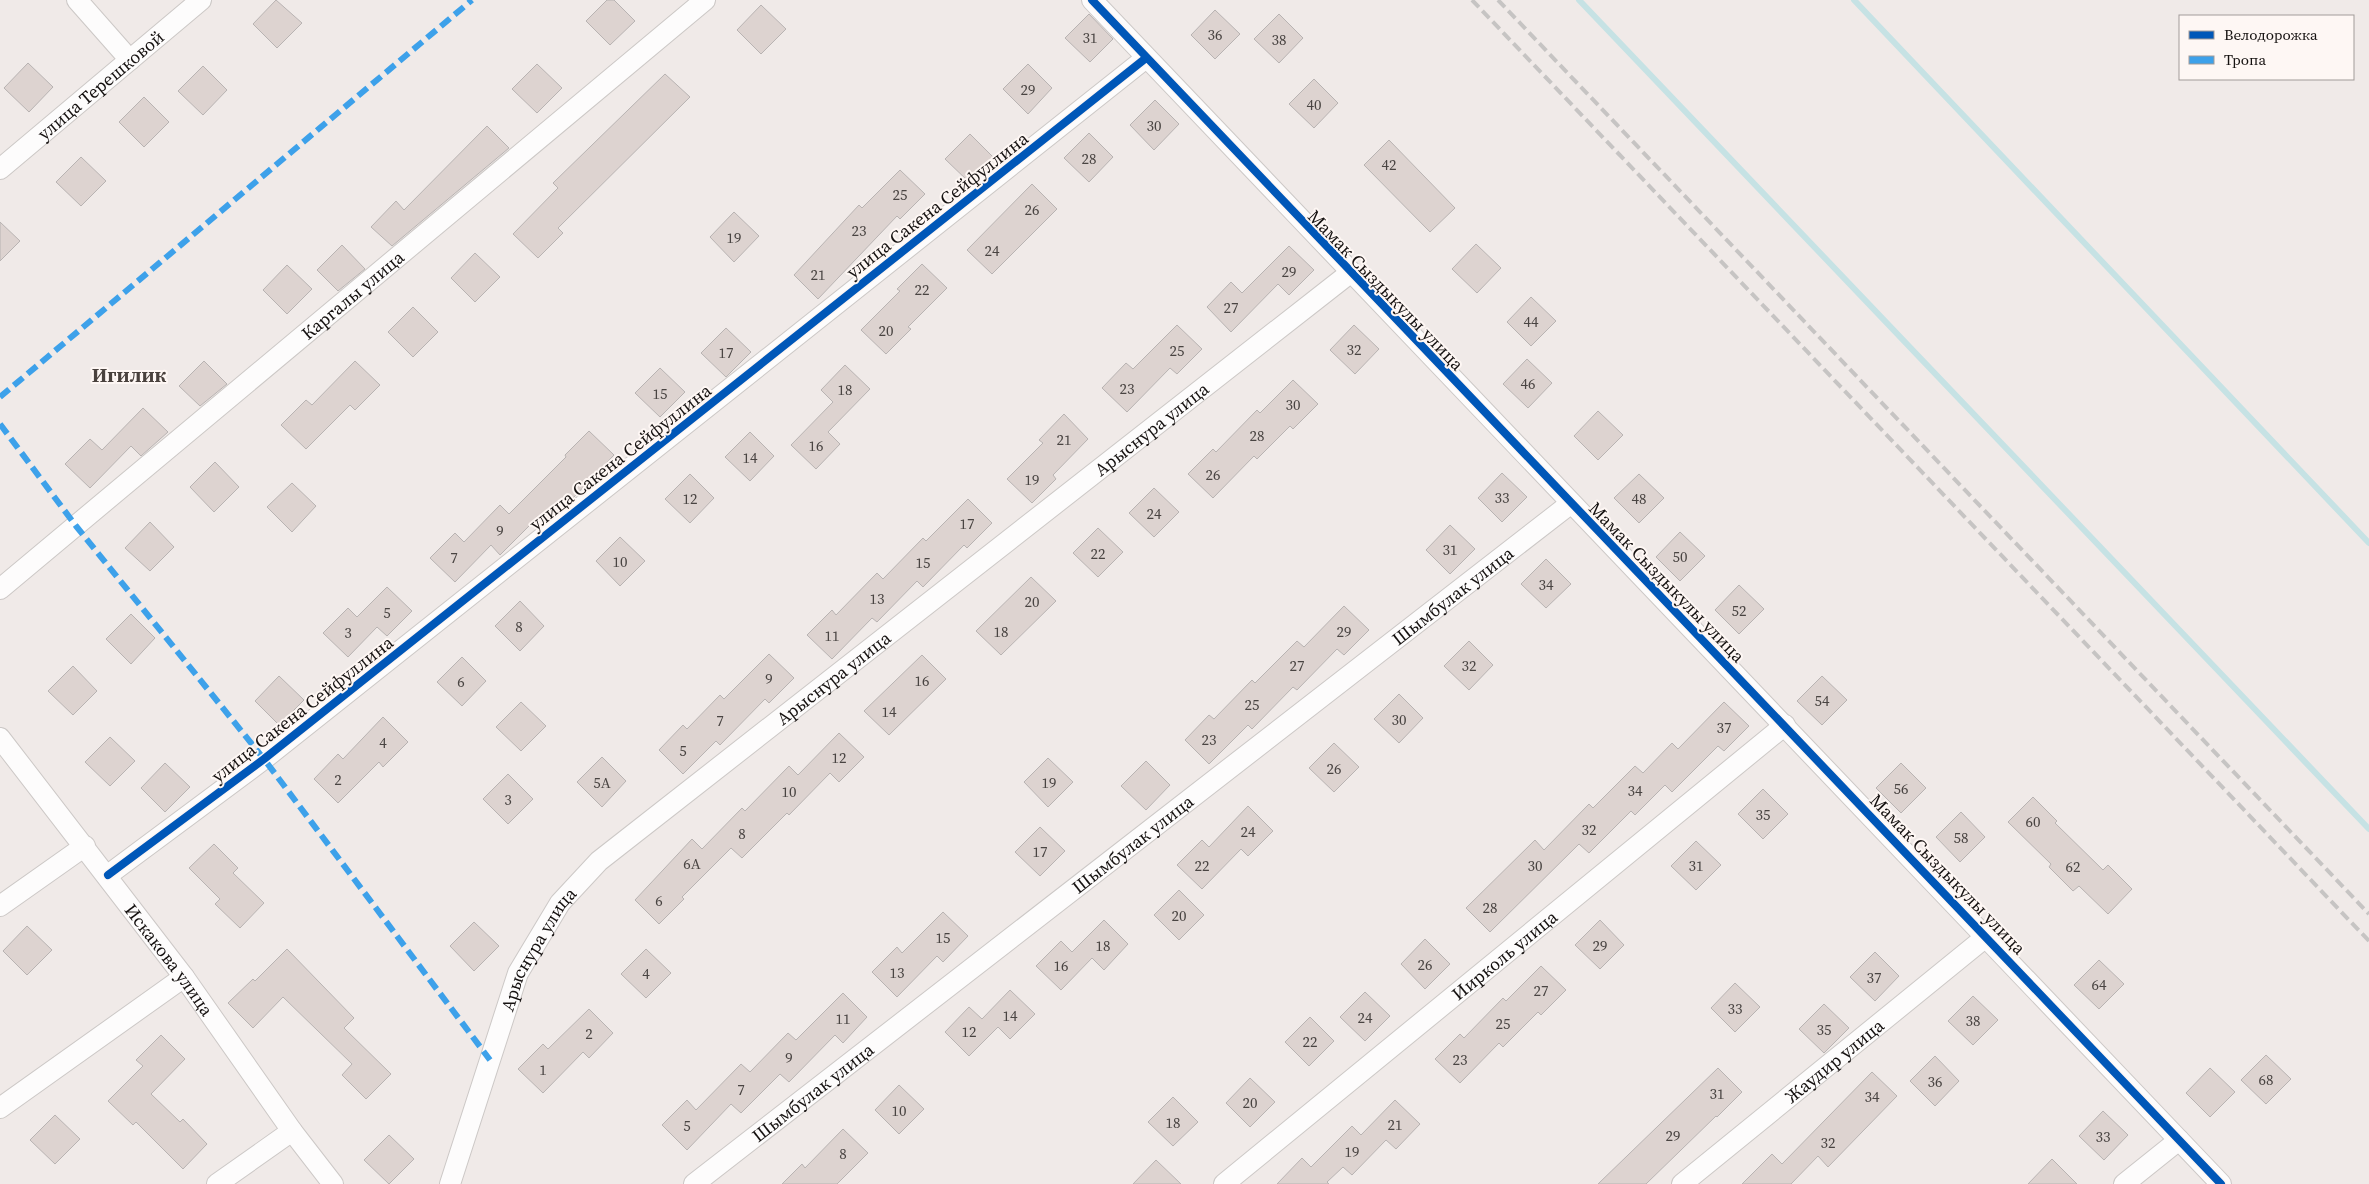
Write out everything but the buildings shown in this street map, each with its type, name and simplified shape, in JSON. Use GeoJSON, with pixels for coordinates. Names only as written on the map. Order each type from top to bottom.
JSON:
{"type":"FeatureCollection","features":[{"type":"Feature","properties":{"kind":"street"},"geometry":{"type":"LineString","coordinates":[[77,0],[130,60]]}},
{"type":"Feature","properties":{"kind":"street","name":"улица Терешковой"},"geometry":{"type":"LineString","coordinates":[[2,162],[130,60],[201,0]]}},
{"type":"Feature","properties":{"kind":"street","name":"Каргалы улица"},"geometry":{"type":"LineString","coordinates":[[0,589],[704,0]]}},
{"type":"Feature","properties":{"kind":"street","name":"Мамак Сыздыкулы улица"},"geometry":{"type":"LineString","coordinates":[[1092,0],[1570,504],[1987,936],[2221,1184]]}},
{"type":"Feature","properties":{"kind":"street","name":"улица Сакена Сейфуллина"},"geometry":{"type":"LineString","coordinates":[[108,875],[264,759],[1146,58]]}},
{"type":"Feature","properties":{"kind":"street","name":"Арыснура улица"},"geometry":{"type":"LineString","coordinates":[[450,1184],[518,974],[560,903],[599,861],[1350,273]]}},
{"type":"Feature","properties":{"kind":"street","name":"Шымбулак улица"},"geometry":{"type":"LineString","coordinates":[[694,1184],[1570,504]]}},
{"type":"Feature","properties":{"kind":"street","name":"Иирколь улица"},"geometry":{"type":"LineString","coordinates":[[1224,1184],[1784,725]]}},
{"type":"Feature","properties":{"kind":"street","name":"Искакова улица"},"geometry":{"type":"LineString","coordinates":[[0,738],[108,875],[184,977],[292,1131],[333,1184]]}},
{"type":"Feature","properties":{"kind":"street"},"geometry":{"type":"LineString","coordinates":[[0,906],[85,846]]}},
{"type":"Feature","properties":{"kind":"street","name":"Жаудир улица"},"geometry":{"type":"LineString","coordinates":[[1682,1184],[1987,936]]}},
{"type":"Feature","properties":{"kind":"street"},"geometry":{"type":"LineString","coordinates":[[0,1108],[184,977]]}},
{"type":"Feature","properties":{"kind":"street"},"geometry":{"type":"LineString","coordinates":[[217,1184],[292,1131]]}},
{"type":"Feature","properties":{"kind":"street"},"geometry":{"type":"LineString","coordinates":[[2124,1184],[2179,1140]]}},
{"type":"Feature","properties":{"kind":"waterway"},"geometry":{"type":"LineString","coordinates":[[1579,0],[2369,829]]}},
{"type":"Feature","properties":{"kind":"waterway"},"geometry":{"type":"LineString","coordinates":[[1854,0],[2369,543]]}},
{"type":"Feature","properties":{"kind":"railway"},"geometry":{"type":"LineString","coordinates":[[1472,0],[2369,941]]}},
{"type":"Feature","properties":{"kind":"railway"},"geometry":{"type":"LineString","coordinates":[[1498,0],[2369,914]]}},
{"type":"Feature","properties":{"kind":"marked path"},"geometry":{"type":"LineString","coordinates":[[0,397],[472,0]]}},
{"type":"Feature","properties":{"kind":"marked path"},"geometry":{"type":"LineString","coordinates":[[0,424],[76,526],[264,759],[490,1060]]}},
{"type":"Feature","properties":{"kind":"cycle path"},"geometry":{"type":"LineString","coordinates":[[1092,0],[2221,1184]]}},
{"type":"Feature","properties":{"kind":"cycle path"},"geometry":{"type":"LineString","coordinates":[[108,875],[264,759],[1146,58]]}},
{"type":"Feature","properties":{"kind":"district","name":"Игилик"},"geometry":{"type":"Point","coordinates":[129,375]}}]}
